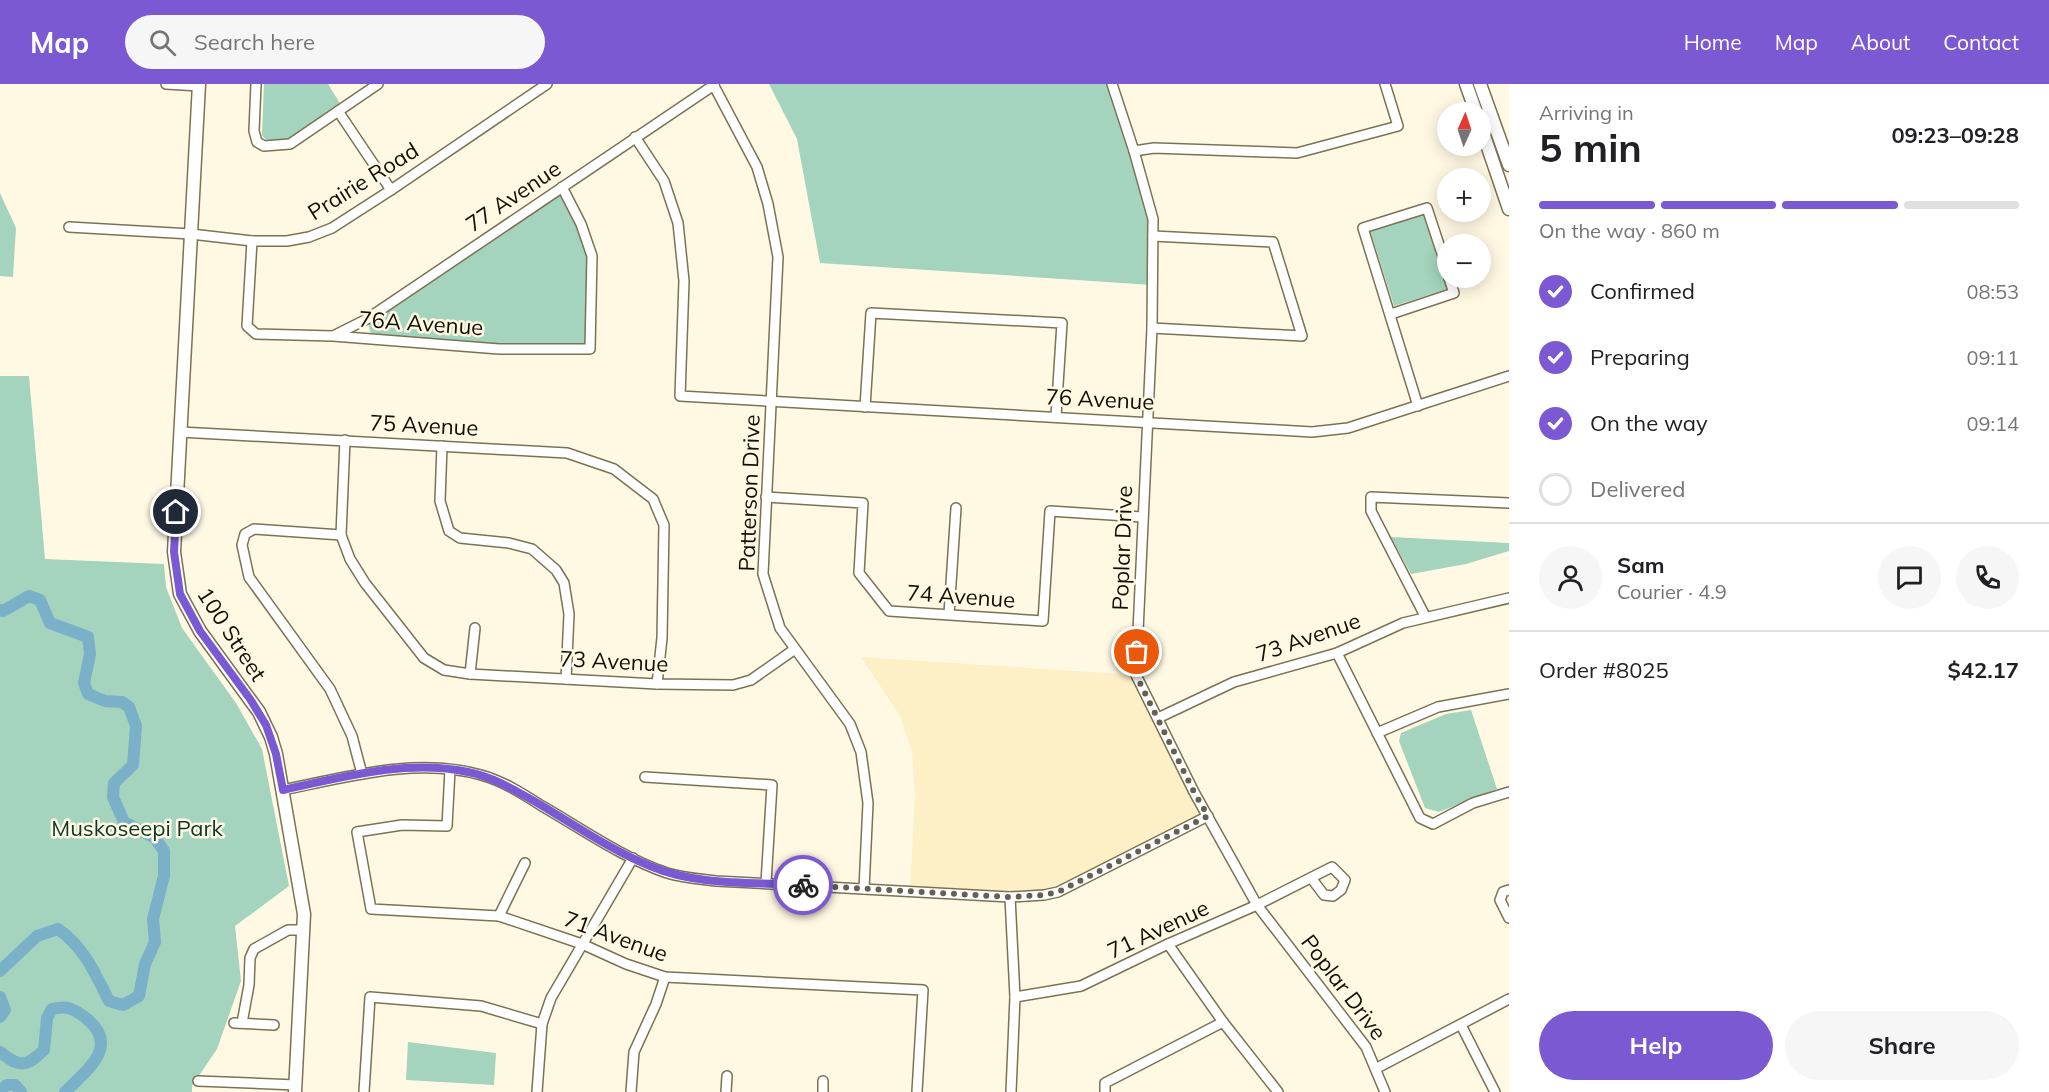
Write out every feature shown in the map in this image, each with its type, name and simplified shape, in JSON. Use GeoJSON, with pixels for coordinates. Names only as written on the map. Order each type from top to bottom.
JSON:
{"type":"FeatureCollection","features":[{"type":"Feature","properties":{"kind":"main road"},"geometry":{"type":"LineString","coordinates":[[1466,84],[1472,102]]}},
{"type":"Feature","properties":{"kind":"main road"},"geometry":{"type":"LineString","coordinates":[[1480,84],[1509,165]]}},
{"type":"Feature","properties":{"kind":"main road","name":"100 Street"},"geometry":{"type":"LineString","coordinates":[[199,85],[174,552],[180,594],[200,631],[250,699],[266,725],[276,754],[303,901],[304,930],[295,1089]]}},
{"type":"Feature","properties":{"kind":"main road"},"geometry":{"type":"LineString","coordinates":[[1491,156],[1509,209]]}},
{"type":"Feature","properties":{"kind":"street"},"geometry":{"type":"LineString","coordinates":[[166,84],[199,85]]}},
{"type":"Feature","properties":{"kind":"street"},"geometry":{"type":"LineString","coordinates":[[256,84],[254,131],[256,139],[264,146],[290,144],[378,84]]}},
{"type":"Feature","properties":{"kind":"street","name":"Prairie Road"},"geometry":{"type":"LineString","coordinates":[[69,227],[191,234],[252,241],[286,242],[309,237],[332,228],[547,84]]}},
{"type":"Feature","properties":{"kind":"street","name":"77 Avenue"},"geometry":{"type":"LineString","coordinates":[[333,336],[367,319],[713,84]]}},
{"type":"Feature","properties":{"kind":"street","name":"Patterson Drive"},"geometry":{"type":"LineString","coordinates":[[713,84],[757,166],[778,256],[763,574],[780,628],[850,724],[861,752],[868,803],[864,889]]}},
{"type":"Feature","properties":{"kind":"street","name":"Poplar Drive"},"geometry":{"type":"LineString","coordinates":[[1112,84],[1134,151],[1152,219],[1153,236],[1152,328],[1136,675],[1194,792],[1257,905],[1360,1038],[1377,1068],[1385,1092]]}},
{"type":"Feature","properties":{"kind":"street"},"geometry":{"type":"LineString","coordinates":[[1134,151],[1154,148],[1297,153],[1398,126],[1385,84]]}},
{"type":"Feature","properties":{"kind":"street"},"geometry":{"type":"LineString","coordinates":[[338,111],[391,190]]}},
{"type":"Feature","properties":{"kind":"street","name":"76 Avenue"},"geometry":{"type":"LineString","coordinates":[[636,137],[664,181],[678,223],[684,281],[680,396],[1312,432],[1348,428],[1509,376]]}},
{"type":"Feature","properties":{"kind":"street","name":"76A Avenue"},"geometry":{"type":"LineString","coordinates":[[252,241],[247,326],[256,334],[333,336],[499,349],[590,349],[592,256],[581,224],[562,187]]}},
{"type":"Feature","properties":{"kind":"street"},"geometry":{"type":"LineString","coordinates":[[1418,406],[1363,228],[1427,207],[1437,238]]}},
{"type":"Feature","properties":{"kind":"street"},"geometry":{"type":"LineString","coordinates":[[1152,328],[1302,336],[1273,242],[1153,236]]}},
{"type":"Feature","properties":{"kind":"street"},"geometry":{"type":"LineString","coordinates":[[1391,314],[1454,293],[1452,288]]}},
{"type":"Feature","properties":{"kind":"street"},"geometry":{"type":"LineString","coordinates":[[865,407],[871,313],[1062,323],[1056,416]]}},
{"type":"Feature","properties":{"kind":"street"},"geometry":{"type":"LineString","coordinates":[[367,319],[372,339]]}},
{"type":"Feature","properties":{"kind":"street","name":"75 Avenue"},"geometry":{"type":"LineString","coordinates":[[180,432],[567,453],[614,469],[653,499],[664,525],[662,638],[657,684]]}},
{"type":"Feature","properties":{"kind":"street"},"geometry":{"type":"LineString","coordinates":[[345,440],[341,535],[254,529],[245,534],[242,545],[249,577],[330,689],[352,736],[362,774]]}},
{"type":"Feature","properties":{"kind":"street"},"geometry":{"type":"LineString","coordinates":[[442,446],[440,501],[449,531],[460,538],[509,543],[532,549],[556,570],[564,583],[569,614],[566,679]]}},
{"type":"Feature","properties":{"kind":"street","name":"74 Avenue"},"geometry":{"type":"LineString","coordinates":[[766,497],[863,503],[859,573],[889,611],[1043,621],[1050,511],[1142,517]]}},
{"type":"Feature","properties":{"kind":"street"},"geometry":{"type":"LineString","coordinates":[[1425,616],[1371,511],[1371,497],[1509,503]]}},
{"type":"Feature","properties":{"kind":"street"},"geometry":{"type":"LineString","coordinates":[[949,614],[956,508]]}},
{"type":"Feature","properties":{"kind":"street","name":"73 Avenue"},"geometry":{"type":"LineString","coordinates":[[341,535],[350,559],[365,583],[424,658],[444,670],[470,674],[657,684],[733,685],[751,680],[795,649]]}},
{"type":"Feature","properties":{"kind":"street","name":"73 Avenue"},"geometry":{"type":"LineString","coordinates":[[1158,718],[1234,682],[1336,653],[1403,622],[1509,598]]}},
{"type":"Feature","properties":{"kind":"street"},"geometry":{"type":"LineString","coordinates":[[470,674],[475,628]]}},
{"type":"Feature","properties":{"kind":"street"},"geometry":{"type":"LineString","coordinates":[[1336,653],[1420,818],[1433,824],[1473,803],[1509,792]]}},
{"type":"Feature","properties":{"kind":"street"},"geometry":{"type":"LineString","coordinates":[[1377,733],[1438,708],[1509,694]]}},
{"type":"Feature","properties":{"kind":"street"},"geometry":{"type":"LineString","coordinates":[[283,790],[399,769],[466,771],[497,781],[633,858],[669,873],[697,879],[1010,897],[1044,895],[1064,889],[1208,816]]}},
{"type":"Feature","properties":{"kind":"street","name":"71 Avenue"},"geometry":{"type":"LineString","coordinates":[[450,770],[447,826],[402,825],[357,832],[371,909],[499,916],[582,944],[626,964],[665,976],[923,990],[916,1092]]}},
{"type":"Feature","properties":{"kind":"street"},"geometry":{"type":"LineString","coordinates":[[645,777],[772,784],[766,883]]}},
{"type":"Feature","properties":{"kind":"street"},"geometry":{"type":"LineString","coordinates":[[537,1092],[542,1024],[551,998],[633,858]]}},
{"type":"Feature","properties":{"kind":"street"},"geometry":{"type":"LineString","coordinates":[[499,916],[525,863]]}},
{"type":"Feature","properties":{"kind":"street","name":"71 Avenue"},"geometry":{"type":"LineString","coordinates":[[1015,997],[1081,986],[1312,879]]}},
{"type":"Feature","properties":{"kind":"street"},"geometry":{"type":"LineString","coordinates":[[1509,890],[1503,892],[1500,900],[1509,918]]}},
{"type":"Feature","properties":{"kind":"street"},"geometry":{"type":"LineString","coordinates":[[1010,897],[1015,997],[1011,1092]]}},
{"type":"Feature","properties":{"kind":"street"},"geometry":{"type":"LineString","coordinates":[[274,1025],[238,1023],[249,985],[250,958],[254,949],[288,930],[304,930]]}},
{"type":"Feature","properties":{"kind":"street"},"geometry":{"type":"LineString","coordinates":[[1168,944],[1223,1022],[1278,1092]]}},
{"type":"Feature","properties":{"kind":"street"},"geometry":{"type":"LineString","coordinates":[[631,1092],[634,1052],[656,1005],[665,976]]}},
{"type":"Feature","properties":{"kind":"street"},"geometry":{"type":"LineString","coordinates":[[364,1092],[370,997],[481,1006],[542,1024]]}},
{"type":"Feature","properties":{"kind":"street"},"geometry":{"type":"LineString","coordinates":[[1377,1068],[1509,999]]}},
{"type":"Feature","properties":{"kind":"street"},"geometry":{"type":"LineString","coordinates":[[1105,1087],[1223,1022]]}},
{"type":"Feature","properties":{"kind":"street"},"geometry":{"type":"LineString","coordinates":[[1461,1025],[1495,1092]]}},
{"type":"Feature","properties":{"kind":"street"},"geometry":{"type":"LineString","coordinates":[[726,1092],[727,1076]]}},
{"type":"Feature","properties":{"kind":"street"},"geometry":{"type":"LineString","coordinates":[[198,1081],[240,1087],[295,1089]]}},
{"type":"Feature","properties":{"kind":"street"},"geometry":{"type":"LineString","coordinates":[[823,1081],[823,1092]]}},
{"type":"Feature","properties":{"kind":"shaded area"},"geometry":{"type":"Polygon","coordinates":[[[861,657],[1136,675],[1208,816],[1044,895],[910,892],[915,796],[912,751],[900,716],[861,657]]]}},
{"type":"Feature","properties":{"kind":"green space"},"geometry":{"type":"Polygon","coordinates":[[[264,84],[328,84],[341,105],[313,125],[289,138],[269,141],[262,135],[264,84]]]}},
{"type":"Feature","properties":{"kind":"green space"},"geometry":{"type":"Polygon","coordinates":[[[769,84],[1112,84],[1153,219],[1152,285],[820,263],[797,139],[769,84]]]}},
{"type":"Feature","properties":{"kind":"green space"},"geometry":{"type":"Polygon","coordinates":[[[562,187],[592,256],[590,349],[372,339],[367,319],[562,187]]]}},
{"type":"Feature","properties":{"kind":"green space"},"geometry":{"type":"Polygon","coordinates":[[[0,193],[16,228],[13,277],[0,276],[0,193]]]}},
{"type":"Feature","properties":{"kind":"green space"},"geometry":{"type":"Polygon","coordinates":[[[1423,213],[1437,257],[1437,288],[1447,289],[1394,306],[1370,230],[1423,213]]]}},
{"type":"Feature","properties":{"kind":"green space","name":"Muskoseepi Park"},"geometry":{"type":"Polygon","coordinates":[[[0,376],[29,376],[45,559],[164,564],[166,587],[182,628],[236,703],[262,749],[289,886],[235,926],[241,981],[217,1049],[192,1086],[192,1092],[0,1092],[0,376]]]}},
{"type":"Feature","properties":{"kind":"green space"},"geometry":{"type":"Polygon","coordinates":[[[1391,537],[1509,543],[1509,551],[1466,564],[1411,574],[1391,537]]]}},
{"type":"Feature","properties":{"kind":"green space"},"geometry":{"type":"Polygon","coordinates":[[[1471,710],[1497,789],[1439,812],[1425,808],[1399,741],[1401,733],[1446,714],[1471,710]]]}},
{"type":"Feature","properties":{"kind":"green space"},"geometry":{"type":"Polygon","coordinates":[[[408,1042],[496,1053],[494,1085],[406,1080],[408,1042]]]}},
{"type":"Feature","properties":{"kind":"waterway"},"geometry":{"type":"LineString","coordinates":[[0,610],[3,611],[29,596],[40,600],[50,623],[88,637],[90,654],[84,683],[88,694],[105,701],[122,702],[129,707],[136,726],[133,765],[114,783],[113,797],[124,822],[155,838],[164,851],[164,876],[153,919],[155,942],[145,964],[139,996],[123,1005],[109,1001],[82,952],[58,929],[37,936],[0,971]]}},
{"type":"Feature","properties":{"kind":"waterway"},"geometry":{"type":"LineString","coordinates":[[0,997],[5,1010],[0,1017]]}},
{"type":"Feature","properties":{"kind":"waterway"},"geometry":{"type":"LineString","coordinates":[[0,1052],[18,1063],[32,1060],[44,1050],[47,1018],[52,1009],[66,1008],[78,1012],[96,1028],[101,1038],[101,1048],[91,1066],[65,1092]]}},
{"type":"Feature","properties":{"kind":"waterway"},"geometry":{"type":"LineString","coordinates":[[0,1090],[7,1085],[15,1085],[21,1092]]}},
{"type":"Feature","properties":{"kind":"way so far"},"geometry":{"type":"LineString","coordinates":[[803,885],[1010,897],[1044,895],[1071,886],[1208,816],[1136,675],[1137,652]]}},
{"type":"Feature","properties":{"kind":"route"},"geometry":{"type":"LineString","coordinates":[[176,512],[174,552],[180,594],[200,631],[250,699],[266,725],[276,754],[283,790],[399,769],[466,771],[509,786],[633,858],[669,873],[716,881],[803,885]]}}]}
